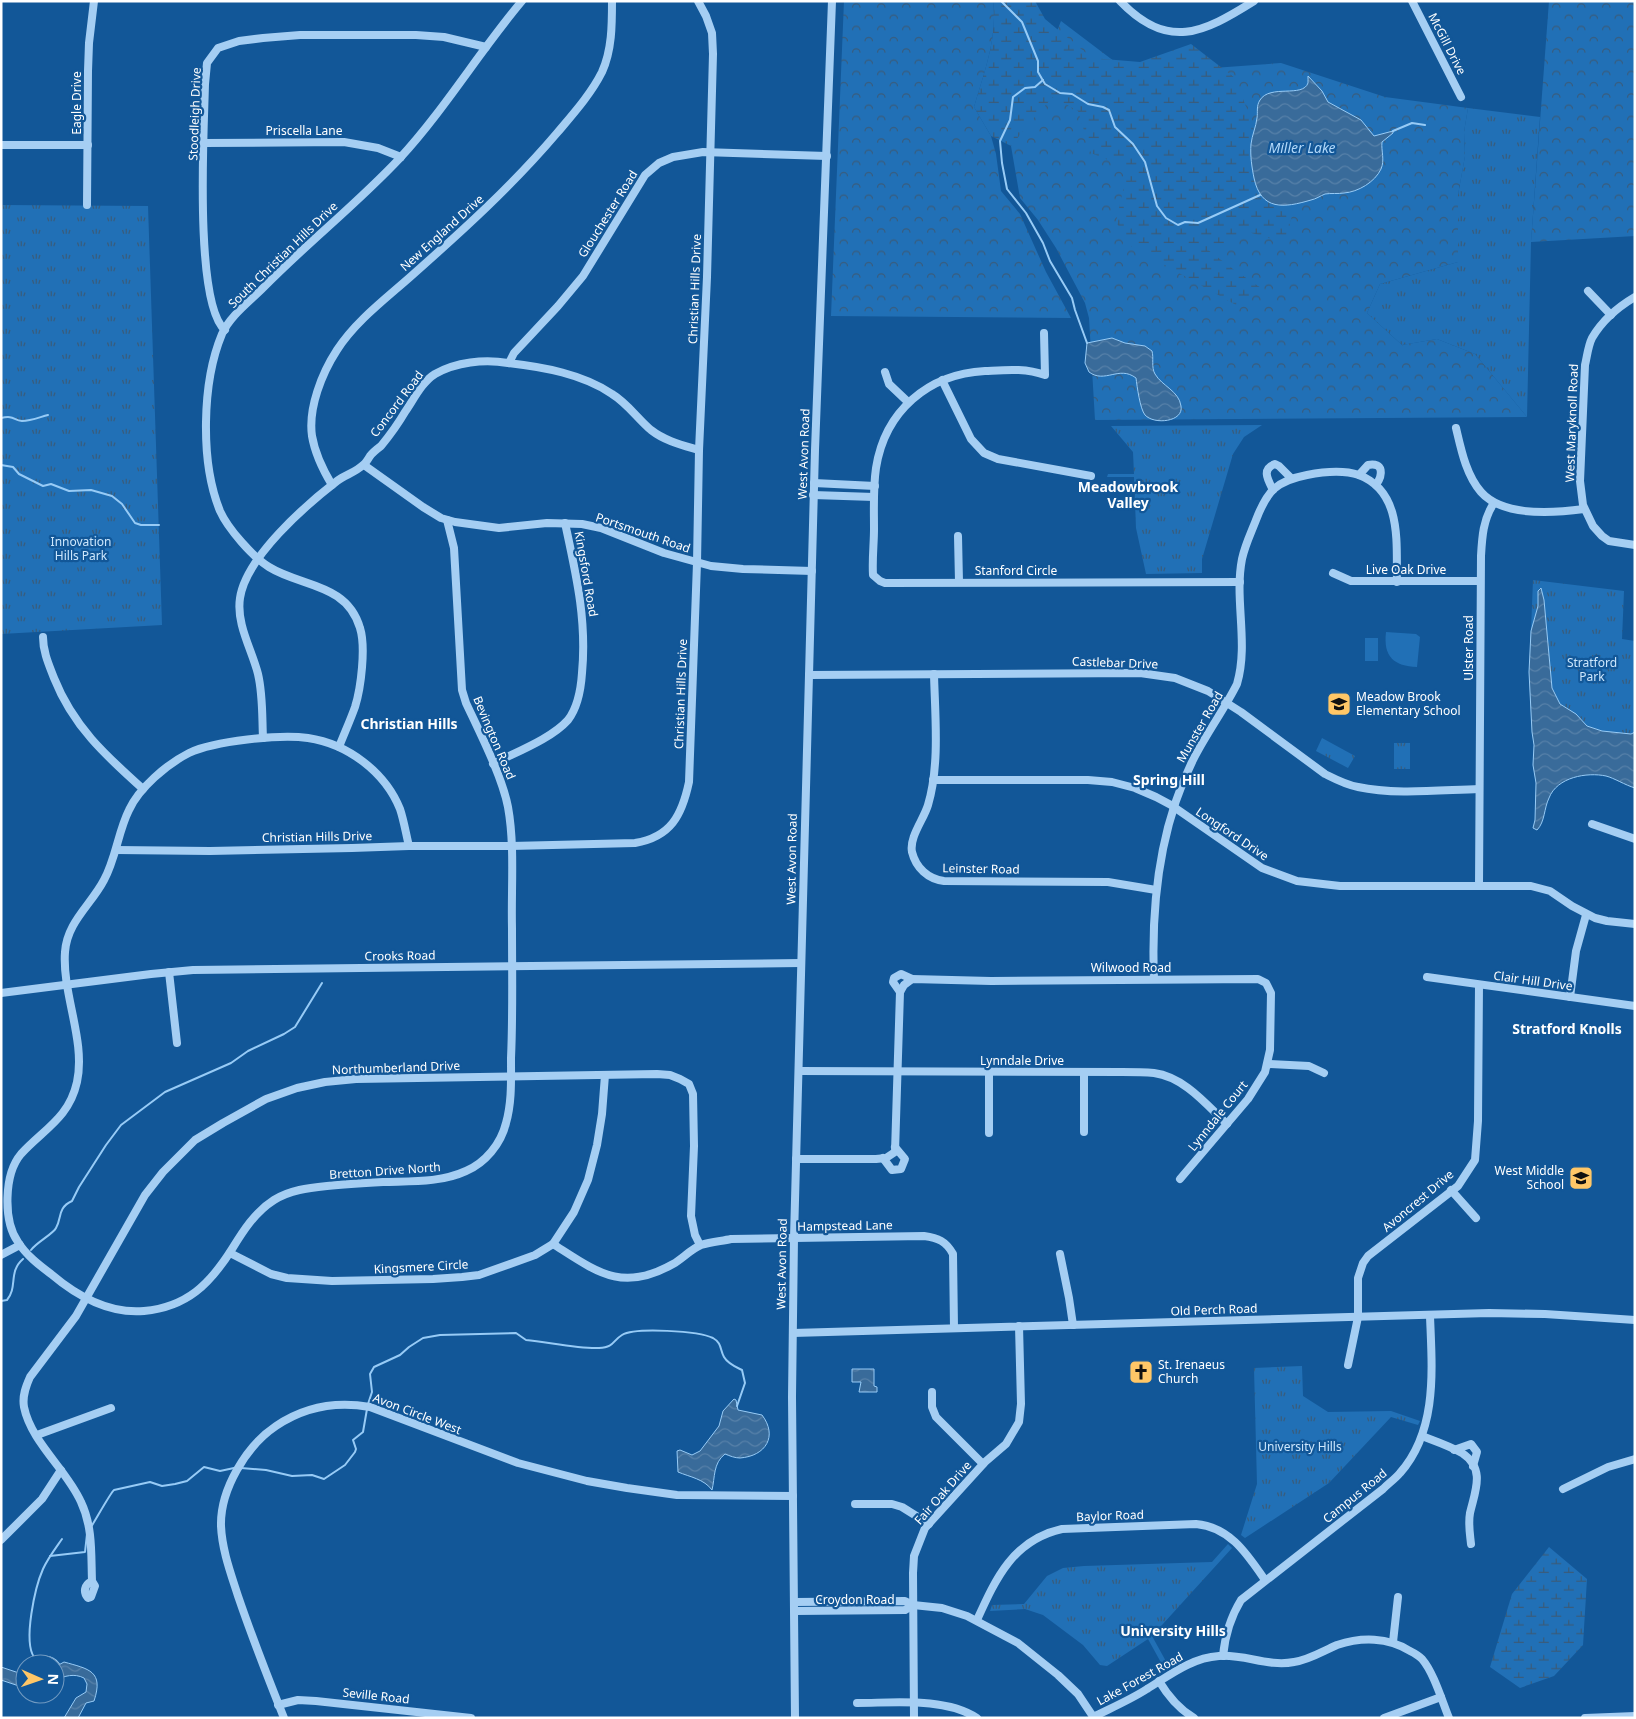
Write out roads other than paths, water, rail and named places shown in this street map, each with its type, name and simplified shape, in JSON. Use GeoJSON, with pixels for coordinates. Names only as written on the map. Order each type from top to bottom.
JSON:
{"type":"FeatureCollection","features":[{"type":"Feature","properties":{"kind":"street","name":"Eagle Drive"},"geometry":{"type":"LineString","coordinates":[[87,205],[89,43],[94,1]]}},
{"type":"Feature","properties":{"kind":"street","name":"South Christian Hills Drive"},"geometry":{"type":"LineString","coordinates":[[339,747],[356,706],[362,654],[360,628],[344,602],[333,593],[318,586],[285,576],[258,559],[236,535],[220,510],[209,461],[206,419],[207,400],[217,352],[225,330],[238,314],[288,263],[401,157],[425,129],[522,1]]}},
{"type":"Feature","properties":{"kind":"street","name":"New England Drive"},"geometry":{"type":"LineString","coordinates":[[332,485],[320,464],[312,436],[312,420],[322,380],[337,349],[369,314],[477,217],[514,180],[580,105],[596,84],[608,55],[612,35],[612,1]]}},
{"type":"Feature","properties":{"kind":"street","name":"Christian Hills Drive"},"geometry":{"type":"LineString","coordinates":[[116,850],[635,843],[659,836],[674,822],[680,812],[689,782],[699,450],[711,152],[712,33],[698,1]]}},
{"type":"Feature","properties":{"kind":"street","name":"West Avon Road"},"geometry":{"type":"LineString","coordinates":[[795,1718],[792,1397],[794,1238],[814,483],[832,1]]}},
{"type":"Feature","properties":{"kind":"street"},"geometry":{"type":"LineString","coordinates":[[1120,1],[1147,24],[1167,31],[1185,32],[1208,28],[1230,17],[1254,1]]}},
{"type":"Feature","properties":{"kind":"street","name":"McGill Drive"},"geometry":{"type":"LineString","coordinates":[[1412,1],[1461,97]]}},
{"type":"Feature","properties":{"kind":"street","name":"Stoodleigh Drive"},"geometry":{"type":"LineString","coordinates":[[225,330],[216,319],[204,250],[205,84],[208,62],[218,48],[227,44],[263,38],[300,35],[416,35],[444,37],[486,47]]}},
{"type":"Feature","properties":{"kind":"street","name":"Priscella Lane"},"geometry":{"type":"LineString","coordinates":[[204,143],[344,142],[378,148],[401,157]]}},
{"type":"Feature","properties":{"kind":"street"},"geometry":{"type":"LineString","coordinates":[[1,145],[88,145]]}},
{"type":"Feature","properties":{"kind":"street","name":"Glouchester Road"},"geometry":{"type":"LineString","coordinates":[[509,362],[514,353],[583,276],[645,175],[659,164],[672,157],[711,152],[827,156]]}},
{"type":"Feature","properties":{"kind":"street"},"geometry":{"type":"LineString","coordinates":[[1588,291],[1611,315]]}},
{"type":"Feature","properties":{"kind":"street","name":"West Maryknoll Road"},"geometry":{"type":"LineString","coordinates":[[1584,509],[1580,482],[1585,365],[1592,339],[1611,315],[1635,297]]}},
{"type":"Feature","properties":{"kind":"street","name":"Stanford Circle"},"geometry":{"type":"LineString","coordinates":[[1044,332],[1045,375],[1031,370],[1000,370],[957,374],[919,393],[908,402],[896,417],[884,440],[876,467],[873,574],[877,579],[885,583],[1240,582]]}},
{"type":"Feature","properties":{"kind":"street","name":"Concord Road"},"geometry":{"type":"LineString","coordinates":[[263,738],[262,693],[240,610],[240,596],[244,584],[258,559],[291,520],[332,485],[364,465],[395,428],[429,378],[450,366],[485,362],[509,362],[547,369],[600,386],[615,395],[652,430],[664,438],[675,444],[699,450]]}},
{"type":"Feature","properties":{"kind":"street"},"geometry":{"type":"LineString","coordinates":[[885,372],[889,384],[908,402]]}},
{"type":"Feature","properties":{"kind":"street"},"geometry":{"type":"LineString","coordinates":[[942,380],[968,434],[976,446],[984,452],[998,459],[1091,476]]}},
{"type":"Feature","properties":{"kind":"street"},"geometry":{"type":"LineString","coordinates":[[1456,428],[1464,458],[1473,480],[1481,493],[1494,504],[1519,510],[1536,511],[1562,512],[1584,509],[1592,526],[1602,536],[1610,540],[1635,545]]}},
{"type":"Feature","properties":{"kind":"street"},"geometry":{"type":"LineString","coordinates":[[1273,490],[1266,475],[1266,470],[1270,466],[1275,464],[1279,466],[1291,478]]}},
{"type":"Feature","properties":{"kind":"street","name":"Munster Road"},"geometry":{"type":"LineString","coordinates":[[1358,475],[1368,465],[1374,464],[1378,466],[1381,478],[1376,485]]}},
{"type":"Feature","properties":{"kind":"street","name":"Portsmouth Road"},"geometry":{"type":"LineString","coordinates":[[364,465],[423,507],[447,520],[499,528],[565,523],[601,528],[664,553],[697,563],[743,569],[812,571]]}},
{"type":"Feature","properties":{"kind":"street","name":"Munster Road"},"geometry":{"type":"LineString","coordinates":[[1154,979],[1153,928],[1156,890],[1163,846],[1174,808],[1194,758],[1228,703],[1242,668],[1240,582],[1242,558],[1260,509],[1270,492],[1291,478],[1311,474],[1342,472],[1358,475],[1376,485],[1390,505],[1394,516],[1397,582]]}},
{"type":"Feature","properties":{"kind":"street"},"geometry":{"type":"LineString","coordinates":[[814,483],[875,486]]}},
{"type":"Feature","properties":{"kind":"street"},"geometry":{"type":"LineString","coordinates":[[814,495],[874,497]]}},
{"type":"Feature","properties":{"kind":"street","name":"Ulster Road"},"geometry":{"type":"LineString","coordinates":[[1478,886],[1480,581],[1484,525],[1494,504]]}},
{"type":"Feature","properties":{"kind":"street","name":"Bevington Road"},"geometry":{"type":"LineString","coordinates":[[447,520],[454,548],[462,690],[507,802],[511,846],[513,966]]}},
{"type":"Feature","properties":{"kind":"street","name":"Kingsford Road"},"geometry":{"type":"LineString","coordinates":[[493,764],[552,733],[568,719],[581,688],[584,655],[584,620],[565,523]]}},
{"type":"Feature","properties":{"kind":"street"},"geometry":{"type":"LineString","coordinates":[[958,536],[959,582]]}},
{"type":"Feature","properties":{"kind":"street","name":"Live Oak Drive"},"geometry":{"type":"LineString","coordinates":[[1333,573],[1351,581],[1480,581]]}},
{"type":"Feature","properties":{"kind":"street"},"geometry":{"type":"LineString","coordinates":[[43,637],[43,646],[48,664],[58,689],[77,722],[108,758],[143,789]]}},
{"type":"Feature","properties":{"kind":"street","name":"Castlebar Drive"},"geometry":{"type":"LineString","coordinates":[[809,675],[1140,673],[1174,678],[1194,684],[1228,703],[1325,774],[1341,782],[1376,790],[1479,789]]}},
{"type":"Feature","properties":{"kind":"street","name":"Leinster Road"},"geometry":{"type":"LineString","coordinates":[[934,674],[935,730],[933,780],[924,817],[912,843],[912,851],[920,870],[930,878],[944,881],[1108,882],[1156,890]]}},
{"type":"Feature","properties":{"kind":"street","name":"Bretton Drive North"},"geometry":{"type":"LineString","coordinates":[[409,846],[401,812],[391,791],[362,761],[339,747],[317,740],[298,737],[263,738],[190,752],[164,770],[136,796],[127,812],[116,850],[102,885],[73,924],[68,935],[65,950],[65,968],[78,1063],[76,1086],[65,1111],[55,1123],[19,1156],[9,1180],[10,1229],[20,1245],[59,1281],[86,1298],[114,1309],[138,1312],[179,1302],[206,1285],[244,1230],[261,1210],[273,1200],[302,1188],[447,1178],[470,1170],[491,1153],[505,1130],[510,1108],[513,966]]}},
{"type":"Feature","properties":{"kind":"street","name":"Longford Drive"},"geometry":{"type":"LineString","coordinates":[[933,780],[1088,780],[1112,782],[1134,788],[1174,808],[1262,868],[1297,881],[1340,886],[1531,886],[1550,891],[1586,914],[1607,921],[1635,924]]}},
{"type":"Feature","properties":{"kind":"street"},"geometry":{"type":"LineString","coordinates":[[1592,824],[1635,839]]}},
{"type":"Feature","properties":{"kind":"street"},"geometry":{"type":"LineString","coordinates":[[1570,997],[1576,951],[1586,914]]}},
{"type":"Feature","properties":{"kind":"street","name":"Crooks Road"},"geometry":{"type":"LineString","coordinates":[[1,993],[169,972],[250,968],[801,963]]}},
{"type":"Feature","properties":{"kind":"street"},"geometry":{"type":"LineString","coordinates":[[169,972],[177,1043]]}},
{"type":"Feature","properties":{"kind":"street","name":"Wilwood Road"},"geometry":{"type":"LineString","coordinates":[[796,1159],[883,1158],[892,1170],[901,1168],[905,1159],[895,1147],[900,992],[894,986],[894,978],[901,974],[912,979],[991,981],[1258,980],[1266,983],[1271,993],[1268,1064]]}},
{"type":"Feature","properties":{"kind":"street","name":"Clair Hill Drive"},"geometry":{"type":"LineString","coordinates":[[1427,977],[1635,1006]]}},
{"type":"Feature","properties":{"kind":"street"},"geometry":{"type":"LineString","coordinates":[[900,992],[904,984],[912,979]]}},
{"type":"Feature","properties":{"kind":"street","name":"Avoncrest Drive"},"geometry":{"type":"LineString","coordinates":[[1348,1365],[1358,1317],[1358,1278],[1363,1263],[1368,1256],[1458,1186],[1475,1160],[1477,1144],[1479,985]]}},
{"type":"Feature","properties":{"kind":"street"},"geometry":{"type":"LineString","coordinates":[[1268,1064],[1309,1066],[1324,1073]]}},
{"type":"Feature","properties":{"kind":"street","name":"Lynndale Court"},"geometry":{"type":"LineString","coordinates":[[1180,1179],[1256,1088],[1268,1064]]}},
{"type":"Feature","properties":{"kind":"street","name":"Lynndale Drive"},"geometry":{"type":"LineString","coordinates":[[799,1071],[1154,1073],[1175,1079],[1187,1087],[1227,1124]]}},
{"type":"Feature","properties":{"kind":"street"},"geometry":{"type":"LineString","coordinates":[[989,1072],[989,1133]]}},
{"type":"Feature","properties":{"kind":"street"},"geometry":{"type":"LineString","coordinates":[[1084,1072],[1084,1132]]}},
{"type":"Feature","properties":{"kind":"street","name":"Northumberland Drive"},"geometry":{"type":"LineString","coordinates":[[92,1582],[90,1529],[87,1516],[75,1490],[32,1428],[24,1406],[26,1385],[30,1377],[65,1332],[145,1195],[163,1172],[195,1140],[242,1112],[297,1088],[325,1082],[356,1079],[664,1074],[689,1084],[693,1094],[691,1216],[694,1235],[700,1245]]}},
{"type":"Feature","properties":{"kind":"street","name":"Kingsmere Circle"},"geometry":{"type":"LineString","coordinates":[[230,1252],[257,1269],[271,1274],[287,1278],[332,1281],[433,1280],[479,1275],[534,1255],[553,1244],[574,1212],[588,1180],[597,1145],[602,1114],[604,1075]]}},
{"type":"Feature","properties":{"kind":"street"},"geometry":{"type":"LineString","coordinates":[[883,1158],[891,1156],[895,1152],[895,1147]]}},
{"type":"Feature","properties":{"kind":"street"},"geometry":{"type":"LineString","coordinates":[[1451,1190],[1476,1218]]}},
{"type":"Feature","properties":{"kind":"street","name":"Hampstead Lane"},"geometry":{"type":"LineString","coordinates":[[553,1244],[603,1274],[635,1279],[672,1265],[700,1245],[731,1239],[924,1236],[939,1238],[947,1244],[953,1254],[954,1328]]}},
{"type":"Feature","properties":{"kind":"street"},"geometry":{"type":"LineString","coordinates":[[1,1255],[20,1245]]}},
{"type":"Feature","properties":{"kind":"street"},"geometry":{"type":"LineString","coordinates":[[1060,1254],[1073,1325]]}},
{"type":"Feature","properties":{"kind":"street","name":"Old Perch Road"},"geometry":{"type":"LineString","coordinates":[[793,1333],[1521,1313],[1635,1320]]}},
{"type":"Feature","properties":{"kind":"street","name":"Campus Road"},"geometry":{"type":"LineString","coordinates":[[1223,1656],[1226,1630],[1240,1600],[1383,1489],[1400,1473],[1413,1454],[1422,1436],[1429,1412],[1431,1382],[1430,1316]]}},
{"type":"Feature","properties":{"kind":"street","name":"Fair Oak Drive"},"geometry":{"type":"LineString","coordinates":[[914,1718],[914,1556],[929,1524],[983,1464],[1006,1444],[1018,1422],[1020,1415],[1019,1326]]}},
{"type":"Feature","properties":{"kind":"street"},"geometry":{"type":"LineString","coordinates":[[932,1392],[932,1407],[936,1417],[983,1464]]}},
{"type":"Feature","properties":{"kind":"street","name":"Avon Circle West"},"geometry":{"type":"LineString","coordinates":[[284,1718],[248,1625],[228,1562],[221,1526],[222,1511],[232,1481],[255,1444],[282,1422],[307,1410],[339,1404],[355,1404],[370,1407],[474,1448],[587,1481],[677,1495],[793,1496]]}},
{"type":"Feature","properties":{"kind":"street"},"geometry":{"type":"LineString","coordinates":[[37,1435],[111,1408]]}},
{"type":"Feature","properties":{"kind":"street"},"geometry":{"type":"LineString","coordinates":[[1422,1436],[1463,1454],[1473,1466],[1478,1482],[1470,1515],[1471,1544]]}},
{"type":"Feature","properties":{"kind":"street"},"geometry":{"type":"LineString","coordinates":[[1454,1450],[1470,1444],[1477,1452],[1473,1466]]}},
{"type":"Feature","properties":{"kind":"street"},"geometry":{"type":"LineString","coordinates":[[1563,1488],[1608,1467],[1635,1459]]}},
{"type":"Feature","properties":{"kind":"street"},"geometry":{"type":"LineString","coordinates":[[1,1540],[42,1499],[61,1470]]}},
{"type":"Feature","properties":{"kind":"street"},"geometry":{"type":"LineString","coordinates":[[855,1504],[902,1506],[929,1524]]}},
{"type":"Feature","properties":{"kind":"street","name":"Baylor Road"},"geometry":{"type":"LineString","coordinates":[[977,1620],[997,1578],[1011,1559],[1034,1539],[1062,1529],[1207,1525],[1233,1539],[1265,1580]]}},
{"type":"Feature","properties":{"kind":"street"},"geometry":{"type":"LineString","coordinates":[[1393,1642],[1398,1597]]}},
{"type":"Feature","properties":{"kind":"street","name":"Croydon Road"},"geometry":{"type":"LineString","coordinates":[[795,1602],[905,1601],[913,1605],[942,1608],[977,1620],[1018,1643],[1041,1660],[1078,1694],[1094,1718]]}},
{"type":"Feature","properties":{"kind":"street","name":"Croydon Road"},"geometry":{"type":"LineString","coordinates":[[795,1611],[906,1610],[913,1605]]}},
{"type":"Feature","properties":{"kind":"street","name":"Lake Forest Road"},"geometry":{"type":"LineString","coordinates":[[1094,1718],[1130,1699],[1185,1665],[1223,1656],[1240,1657],[1274,1664],[1289,1663],[1309,1658],[1353,1640],[1371,1639],[1393,1642],[1422,1658],[1429,1669],[1449,1718]]}},
{"type":"Feature","properties":{"kind":"street"},"geometry":{"type":"LineString","coordinates":[[1159,1681],[1165,1692],[1176,1704],[1194,1718]]}},
{"type":"Feature","properties":{"kind":"street"},"geometry":{"type":"LineString","coordinates":[[1384,1718],[1441,1697]]}},
{"type":"Feature","properties":{"kind":"street","name":"Seville Road"},"geometry":{"type":"LineString","coordinates":[[278,1705],[298,1700],[316,1701],[471,1718]]}},
{"type":"Feature","properties":{"kind":"street"},"geometry":{"type":"LineString","coordinates":[[857,1703],[914,1702],[950,1706],[977,1718]]}},
{"type":"Feature","properties":{"kind":"street"},"geometry":{"type":"LineString","coordinates":[[1585,1718],[1635,1716]]}},
{"type":"Feature","properties":{"kind":"water","name":"Miller Lake"},"geometry":{"type":"Polygon","coordinates":[[[1308,76],[1322,91],[1328,102],[1361,120],[1374,136],[1393,131],[1393,133],[1382,142],[1383,162],[1381,169],[1366,186],[1355,191],[1325,194],[1315,199],[1292,205],[1268,202],[1257,189],[1251,157],[1251,144],[1258,104],[1265,95],[1271,93],[1300,90],[1308,83],[1308,76]]]}},
{"type":"Feature","properties":{"kind":"water"},"geometry":{"type":"Polygon","coordinates":[[[1112,338],[1125,343],[1145,346],[1152,351],[1155,374],[1174,392],[1180,401],[1181,411],[1178,416],[1161,421],[1145,415],[1140,403],[1136,378],[1130,375],[1124,373],[1101,376],[1089,372],[1085,363],[1087,343],[1112,338]]]}},
{"type":"Feature","properties":{"kind":"water"},"geometry":{"type":"Polygon","coordinates":[[[1541,588],[1544,600],[1552,688],[1560,704],[1576,714],[1587,726],[1602,731],[1631,734],[1635,732],[1635,788],[1609,777],[1598,775],[1582,776],[1566,781],[1553,791],[1547,802],[1542,823],[1537,830],[1533,828],[1536,783],[1533,765],[1534,745],[1529,672],[1531,631],[1538,606],[1538,591],[1541,588]]]}},
{"type":"Feature","properties":{"kind":"water"},"geometry":{"type":"Polygon","coordinates":[[[852,1369],[874,1369],[874,1386],[877,1387],[877,1392],[859,1392],[861,1382],[852,1382],[852,1369]]]}},
{"type":"Feature","properties":{"kind":"water"},"geometry":{"type":"Polygon","coordinates":[[[734,1399],[736,1400],[738,1410],[762,1415],[767,1423],[769,1437],[767,1444],[757,1453],[738,1458],[725,1454],[716,1466],[712,1490],[701,1481],[678,1472],[677,1451],[680,1450],[692,1455],[700,1451],[719,1426],[723,1411],[734,1399]]]}},
{"type":"Feature","properties":{"kind":"water"},"geometry":{"type":"Polygon","coordinates":[[[65,1662],[81,1667],[92,1673],[97,1683],[94,1701],[86,1703],[78,1718],[64,1718],[76,1698],[86,1692],[87,1684],[84,1678],[73,1675],[66,1676],[65,1662]]]}},
{"type":"Feature","properties":{"kind":"water"},"geometry":{"type":"Polygon","coordinates":[[[1,1667],[15,1672],[15,1685],[1,1680],[1,1667]]]}},
{"type":"Feature","properties":{"kind":"waterway"},"geometry":{"type":"LineString","coordinates":[[1001,1],[1022,22],[1038,61],[1038,72],[1045,84],[1060,93],[1072,94],[1088,104],[1109,110],[1115,127],[1133,144],[1145,162],[1157,206],[1166,218],[1178,225],[1185,222],[1198,223],[1260,195]]}},
{"type":"Feature","properties":{"kind":"waterway"},"geometry":{"type":"LineString","coordinates":[[1043,80],[1035,87],[1025,88],[1013,97],[1010,120],[1000,141],[1002,163],[1007,189],[1026,213],[1043,243],[1050,261],[1072,298],[1087,343]]}},
{"type":"Feature","properties":{"kind":"waterway"},"geometry":{"type":"LineString","coordinates":[[1393,131],[1412,123],[1425,125]]}},
{"type":"Feature","properties":{"kind":"waterway"},"geometry":{"type":"LineString","coordinates":[[1,418],[8,417],[25,421],[48,415]]}},
{"type":"Feature","properties":{"kind":"waterway"},"geometry":{"type":"LineString","coordinates":[[1,465],[13,467],[19,474],[43,486],[51,484],[69,491],[91,490],[112,496],[122,504],[135,523],[159,525]]}},
{"type":"Feature","properties":{"kind":"waterway"},"geometry":{"type":"LineString","coordinates":[[31,1250],[56,1228],[62,1210],[72,1201],[106,1145],[121,1125],[165,1092],[231,1063],[248,1051],[295,1027],[322,983]]}},
{"type":"Feature","properties":{"kind":"waterway"},"geometry":{"type":"LineString","coordinates":[[1,1301],[7,1300],[10,1295],[14,1274],[18,1264],[23,1259]]}},
{"type":"Feature","properties":{"kind":"waterway"},"geometry":{"type":"LineString","coordinates":[[368,1404],[372,1392],[370,1374],[374,1367],[400,1355],[423,1338],[440,1335],[516,1333],[526,1340],[599,1348],[611,1345],[619,1337],[629,1333],[667,1331],[695,1333],[716,1340],[726,1359],[732,1365],[742,1370],[745,1383],[737,1406]]}},
{"type":"Feature","properties":{"kind":"waterway"},"geometry":{"type":"LineString","coordinates":[[241,1468],[266,1470],[292,1476],[312,1475],[324,1479],[345,1465],[355,1452],[353,1440],[363,1432],[367,1409]]}},
{"type":"Feature","properties":{"kind":"waterway"},"geometry":{"type":"LineString","coordinates":[[91,1527],[114,1490],[150,1482],[162,1486],[187,1481],[204,1467],[220,1471],[234,1468]]}},
{"type":"Feature","properties":{"kind":"waterway"},"geometry":{"type":"LineString","coordinates":[[50,1556],[85,1552],[87,1534]]}},
{"type":"Feature","properties":{"kind":"waterway"},"geometry":{"type":"LineString","coordinates":[[33,1654],[30,1639],[31,1614],[40,1577],[47,1561],[62,1539]]}},
{"type":"Feature","properties":{"kind":"place","name":"Meadow Brook Elementary School"},"geometry":{"type":"Point","coordinates":[1339,704]}},
{"type":"Feature","properties":{"kind":"place","name":"West Middle School"},"geometry":{"type":"Point","coordinates":[1581,1178]}},
{"type":"Feature","properties":{"kind":"place","name":"St. Irenaeus Church"},"geometry":{"type":"Point","coordinates":[1141,1372]}},
{"type":"Feature","properties":{"kind":"district","name":"Meadowbrook Valley"},"geometry":{"type":"Point","coordinates":[1128,496]}},
{"type":"Feature","properties":{"kind":"district","name":"Christian Hills"},"geometry":{"type":"Point","coordinates":[409,724]}},
{"type":"Feature","properties":{"kind":"district","name":"Spring Hill"},"geometry":{"type":"Point","coordinates":[1169,780]}},
{"type":"Feature","properties":{"kind":"district","name":"Stratford Knolls"},"geometry":{"type":"Point","coordinates":[1567,1029]}},
{"type":"Feature","properties":{"kind":"district","name":"University Hills"},"geometry":{"type":"Point","coordinates":[1173,1631]}},
{"type":"Feature","properties":{"kind":"park label","name":"Innovation Hills Park"},"geometry":{"type":"Point","coordinates":[81,549]}},
{"type":"Feature","properties":{"kind":"park label","name":"Stratford Park"},"geometry":{"type":"Point","coordinates":[1592,670]}}]}
